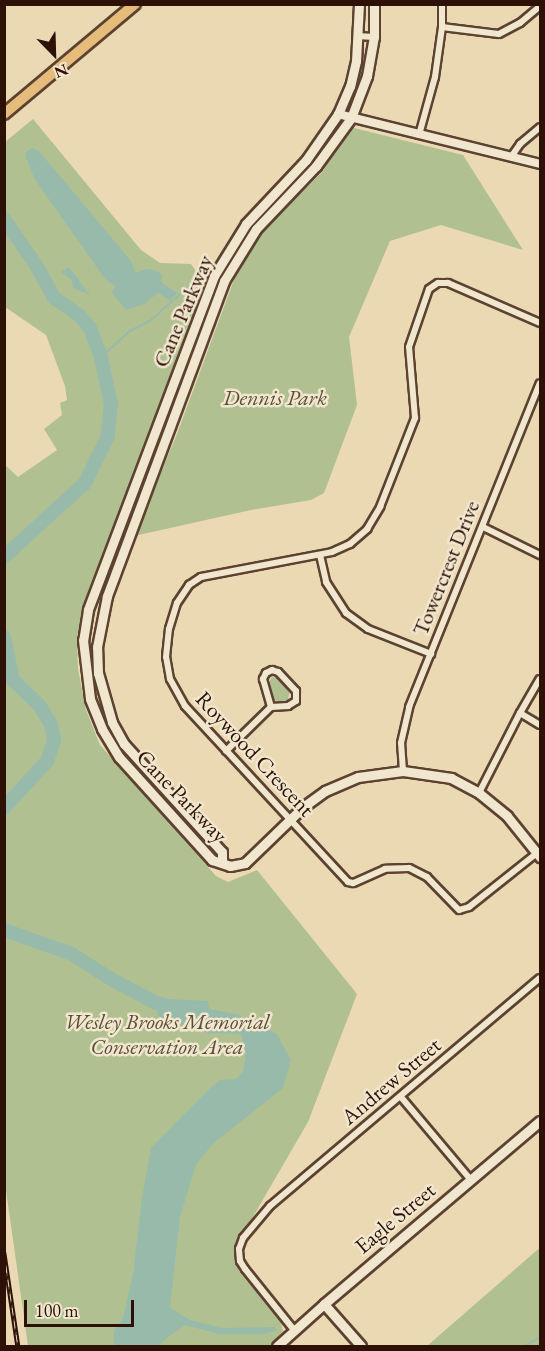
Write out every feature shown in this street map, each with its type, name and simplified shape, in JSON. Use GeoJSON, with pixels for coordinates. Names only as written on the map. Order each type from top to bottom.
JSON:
{"type":"FeatureCollection","features":[{"type":"Feature","properties":{"kind":"main road"},"geometry":{"type":"LineString","coordinates":[[4,114],[135,4]]}},
{"type":"Feature","properties":{"kind":"main road","name":"Cane Parkway"},"geometry":{"type":"LineString","coordinates":[[359,4],[356,61],[350,86],[338,114],[306,160],[246,224],[214,276],[88,610],[84,669],[90,699],[102,729],[119,758],[212,860],[222,861],[222,852],[124,744],[112,722],[101,683],[97,647],[107,596],[224,281],[256,230],[316,166],[351,118],[367,76],[374,37],[374,4]]}},
{"type":"Feature","properties":{"kind":"main road"},"geometry":{"type":"LineString","coordinates":[[222,861],[235,867],[245,863],[303,807],[338,785],[358,777],[403,771],[451,778],[479,794],[507,816],[539,855]]}},
{"type":"Feature","properties":{"kind":"main road","name":"Eagle Street"},"geometry":{"type":"LineString","coordinates":[[277,1347],[324,1304],[540,1121]]}},
{"type":"Feature","properties":{"kind":"main road"},"geometry":{"type":"LineString","coordinates":[[324,1304],[361,1347]]}},
{"type":"Feature","properties":{"kind":"street"},"geometry":{"type":"LineString","coordinates":[[419,135],[435,77],[442,27],[442,4]]}},
{"type":"Feature","properties":{"kind":"street"},"geometry":{"type":"LineString","coordinates":[[442,27],[499,34],[520,23],[540,6]]}},
{"type":"Feature","properties":{"kind":"street"},"geometry":{"type":"LineString","coordinates":[[357,36],[374,37]]}},
{"type":"Feature","properties":{"kind":"street"},"geometry":{"type":"LineString","coordinates":[[338,114],[540,164]]}},
{"type":"Feature","properties":{"kind":"street"},"geometry":{"type":"LineString","coordinates":[[511,157],[519,144],[540,127]]}},
{"type":"Feature","properties":{"kind":"street","name":"Roywood Crescent"},"geometry":{"type":"LineString","coordinates":[[539,855],[469,907],[459,910],[427,877],[409,868],[378,871],[353,883],[348,882],[185,706],[170,679],[166,657],[167,639],[177,603],[189,585],[209,573],[320,555],[341,549],[358,538],[380,507],[415,418],[409,347],[429,289],[438,283],[448,283],[540,323]]}},
{"type":"Feature","properties":{"kind":"street","name":"Towercrest Drive"},"geometry":{"type":"LineString","coordinates":[[403,771],[401,743],[404,723],[540,383]]}},
{"type":"Feature","properties":{"kind":"street"},"geometry":{"type":"LineString","coordinates":[[483,527],[540,555]]}},
{"type":"Feature","properties":{"kind":"street"},"geometry":{"type":"LineString","coordinates":[[320,555],[326,582],[346,613],[368,629],[431,654]]}},
{"type":"Feature","properties":{"kind":"street"},"geometry":{"type":"LineString","coordinates":[[226,751],[271,707],[292,705],[298,696],[279,674],[272,670],[263,679],[271,707]]}},
{"type":"Feature","properties":{"kind":"street"},"geometry":{"type":"LineString","coordinates":[[479,794],[520,713],[540,680]]}},
{"type":"Feature","properties":{"kind":"street"},"geometry":{"type":"LineString","coordinates":[[520,713],[540,725]]}},
{"type":"Feature","properties":{"kind":"street","name":"Andrew Street"},"geometry":{"type":"LineString","coordinates":[[294,1330],[240,1261],[239,1249],[243,1238],[264,1212],[540,978]]}},
{"type":"Feature","properties":{"kind":"street"},"geometry":{"type":"LineString","coordinates":[[401,1097],[471,1180]]}},
{"type":"Feature","properties":{"kind":"green space","name":"Wesley Brooks Memorial Conservation Area"},"geometry":{"type":"Polygon","coordinates":[[[33,119],[141,250],[160,263],[191,264],[205,285],[89,589],[77,636],[78,669],[86,710],[100,745],[216,876],[228,882],[257,870],[357,994],[308,1122],[236,1246],[235,1261],[239,1271],[281,1323],[283,1331],[270,1346],[28,1346],[4,1176],[4,464],[18,477],[57,450],[44,429],[62,415],[60,403],[67,400],[65,386],[46,335],[5,307],[5,142],[33,119]]]}},
{"type":"Feature","properties":{"kind":"green space","name":"Dennis Park"},"geometry":{"type":"Polygon","coordinates":[[[350,127],[463,155],[523,250],[441,225],[390,241],[349,337],[357,405],[324,493],[311,500],[251,510],[134,536],[177,434],[235,277],[262,233],[323,171],[350,127]]]}},
{"type":"Feature","properties":{"kind":"green space"},"geometry":{"type":"Polygon","coordinates":[[[272,677],[278,678],[290,690],[288,700],[279,702],[274,700],[269,682],[272,677]]]}},
{"type":"Feature","properties":{"kind":"green space"},"geometry":{"type":"Polygon","coordinates":[[[540,1248],[540,1346],[427,1346],[536,1251],[540,1248]]]}},
{"type":"Feature","properties":{"kind":"shaded area"},"geometry":{"type":"Polygon","coordinates":[[[32,148],[39,151],[131,261],[136,273],[146,269],[157,271],[162,275],[161,282],[177,293],[170,300],[158,293],[144,304],[126,310],[112,293],[115,286],[105,279],[34,178],[26,157],[26,152],[32,148]]]}},
{"type":"Feature","properties":{"kind":"shaded area"},"geometry":{"type":"Polygon","coordinates":[[[69,267],[90,295],[73,288],[72,280],[61,272],[69,267]]]}},
{"type":"Feature","properties":{"kind":"shaded area"},"geometry":{"type":"Polygon","coordinates":[[[168,999],[208,1001],[209,1009],[236,1014],[257,1023],[277,1034],[291,1060],[283,1088],[215,1142],[196,1164],[180,1217],[170,1308],[190,1320],[223,1328],[275,1327],[277,1330],[264,1334],[219,1334],[185,1325],[163,1341],[160,1346],[114,1346],[114,1331],[123,1318],[133,1274],[142,1198],[151,1148],[209,1089],[220,1080],[236,1079],[243,1072],[246,1053],[241,1034],[208,1033],[158,1016],[154,1002],[168,999]]]}},
{"type":"Feature","properties":{"kind":"waterway"},"geometry":{"type":"LineString","coordinates":[[4,219],[36,265],[54,298],[78,314],[90,328],[101,357],[111,405],[108,436],[85,483],[4,557]]}},
{"type":"Feature","properties":{"kind":"waterway"},"geometry":{"type":"LineString","coordinates":[[101,357],[130,331],[150,321],[198,278]]}},
{"type":"Feature","properties":{"kind":"waterway"},"geometry":{"type":"LineString","coordinates":[[4,637],[13,680],[39,705],[51,724],[54,741],[47,761],[4,808]]}},
{"type":"Feature","properties":{"kind":"waterway"},"geometry":{"type":"LineString","coordinates":[[4,930],[72,954],[109,978],[154,1002],[171,1007]]}},
{"type":"Feature","properties":{"kind":"waterway"},"geometry":{"type":"LineString","coordinates":[[525,1346],[540,1337]]}},
{"type":"Feature","properties":{"kind":"railway"},"geometry":{"type":"LineString","coordinates":[[4,1252],[18,1346]]}}]}
